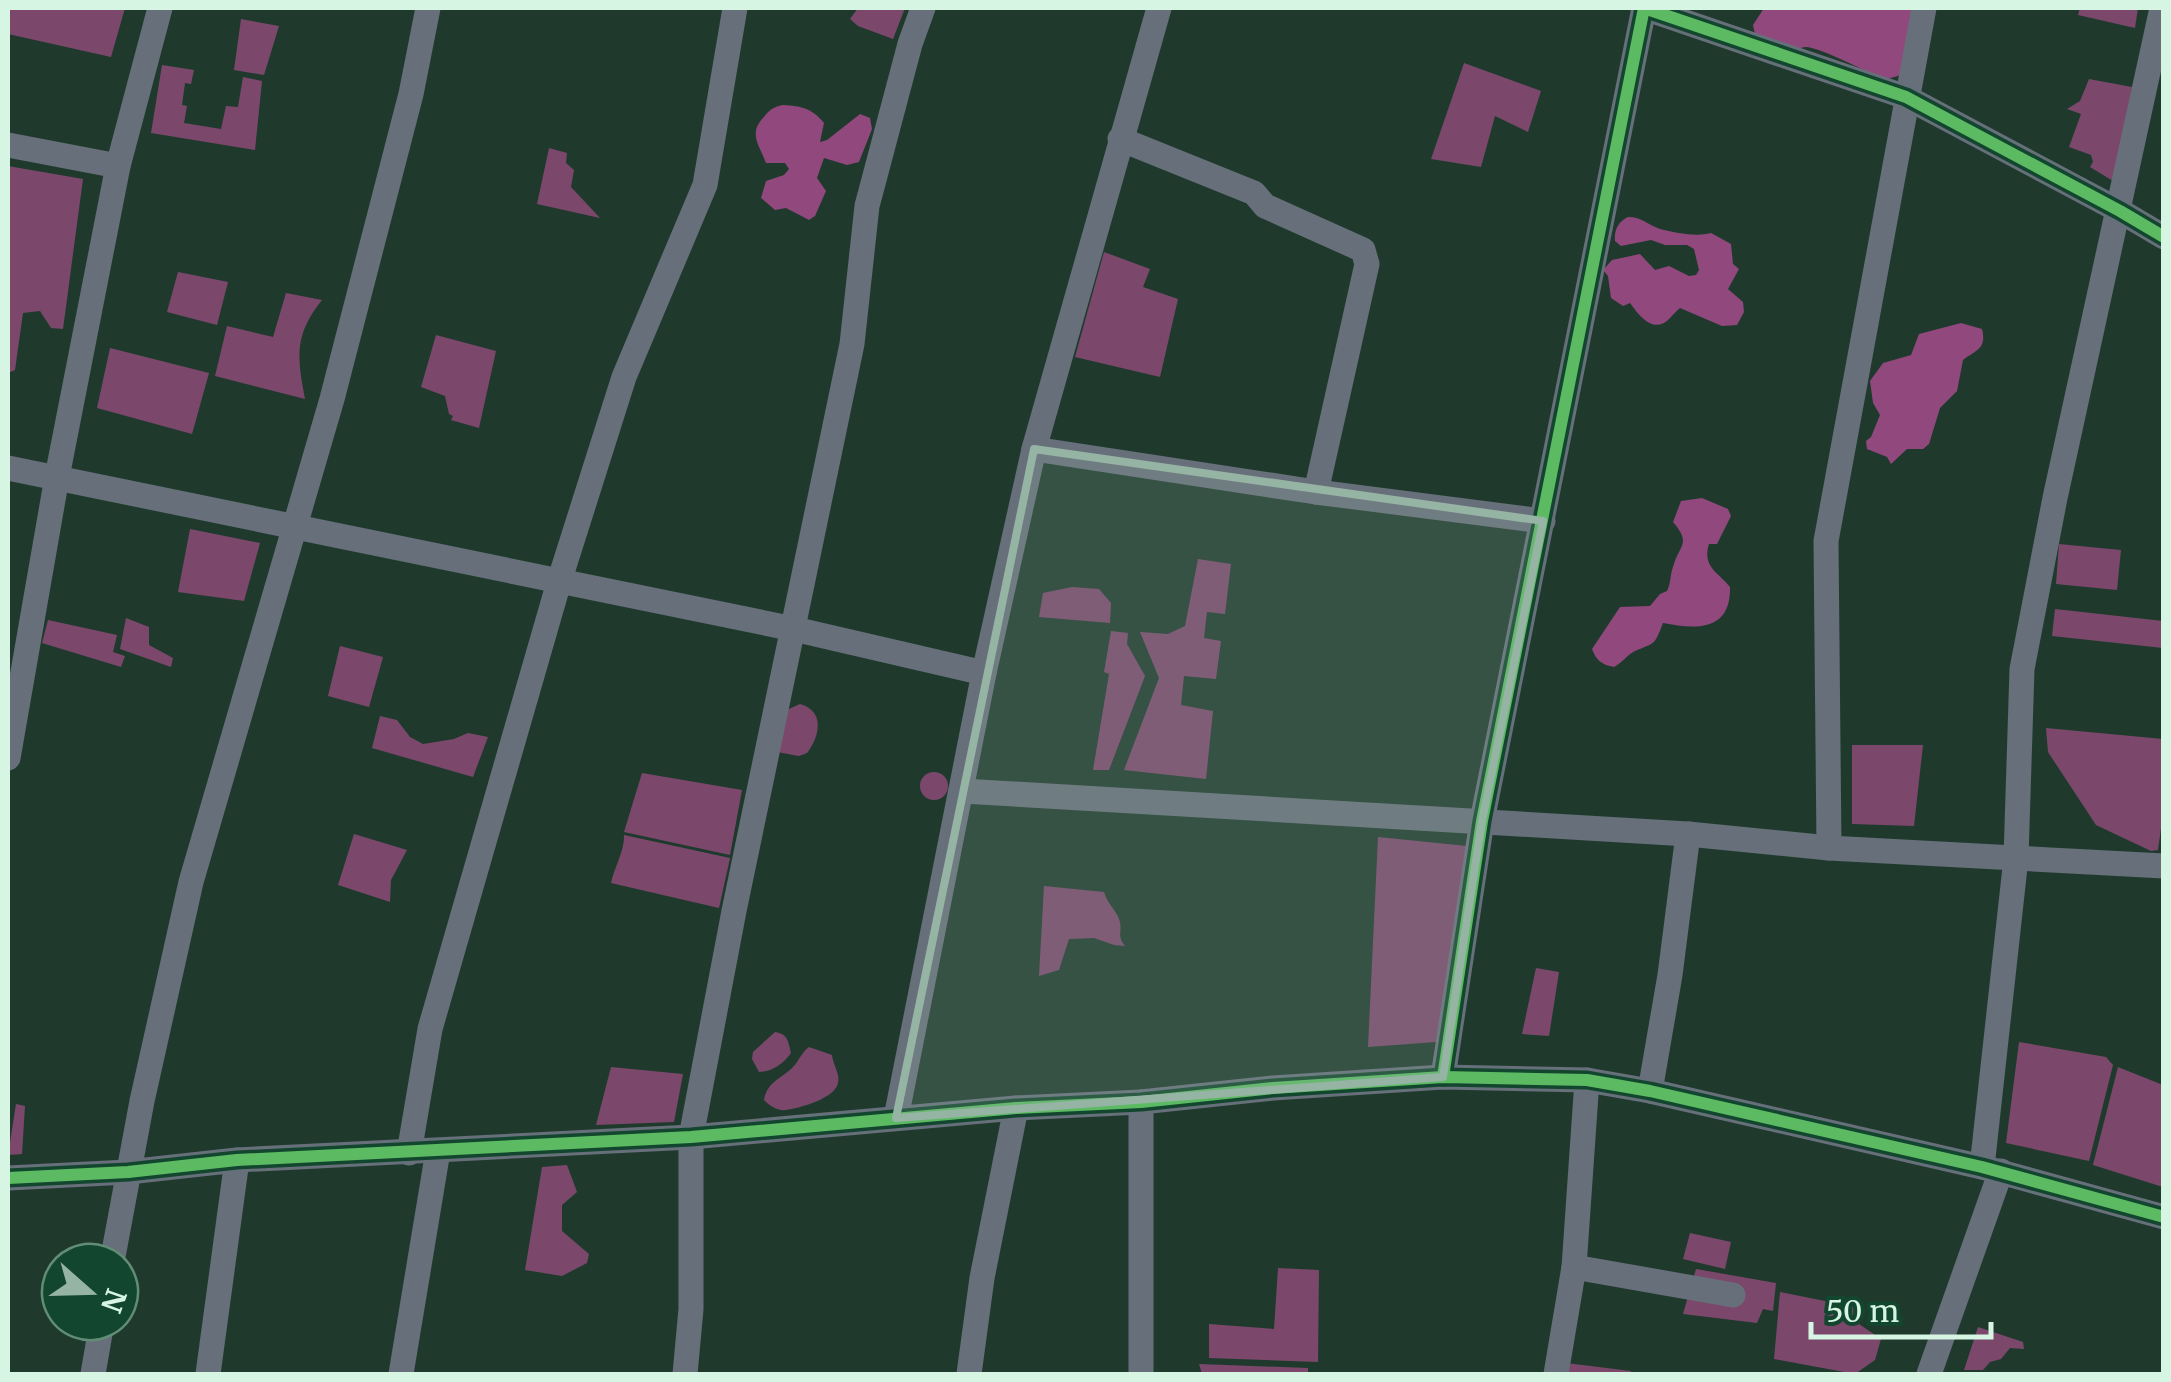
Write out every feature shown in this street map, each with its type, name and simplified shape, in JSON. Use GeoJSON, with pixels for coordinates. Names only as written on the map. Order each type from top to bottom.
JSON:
{"type":"FeatureCollection","features":[{"type":"Feature","properties":{"kind":"street"},"geometry":{"type":"LineString","coordinates":[[8,758],[56,477],[118,166],[160,8]]}},
{"type":"Feature","properties":{"kind":"street"},"geometry":{"type":"LineString","coordinates":[[116,1242],[191,882],[332,400],[411,94],[428,8]]}},
{"type":"Feature","properties":{"kind":"street"},"geometry":{"type":"LineString","coordinates":[[409,1153],[430,1029],[559,582],[624,377],[705,185],[736,8]]}},
{"type":"Feature","properties":{"kind":"street"},"geometry":{"type":"LineString","coordinates":[[685,1374],[692,1309],[692,1137],[734,911],[852,344],[868,206],[923,8]]}},
{"type":"Feature","properties":{"kind":"street"},"geometry":{"type":"LineString","coordinates":[[896,1118],[984,673],[1034,449],[1160,8]]}},
{"type":"Feature","properties":{"kind":"street"},"geometry":{"type":"LineString","coordinates":[[1443,1077],[1482,821],[1644,8],[1906,97],[2164,237]]}},
{"type":"Feature","properties":{"kind":"street"},"geometry":{"type":"LineString","coordinates":[[1829,848],[1826,541],[1924,8]]}},
{"type":"Feature","properties":{"kind":"street"},"geometry":{"type":"LineString","coordinates":[[1929,1374],[1991,1169],[2016,858],[2022,670],[2055,498],[2162,8]]}},
{"type":"Feature","properties":{"kind":"street"},"geometry":{"type":"LineString","coordinates":[[1120,140],[1254,193],[1265,206],[1362,250],[1367,264],[1316,492]]}},
{"type":"Feature","properties":{"kind":"street"},"geometry":{"type":"LineString","coordinates":[[8,146],[118,166]]}},
{"type":"Feature","properties":{"kind":"street"},"geometry":{"type":"LineString","coordinates":[[1034,449],[1316,492],[1542,521]]}},
{"type":"Feature","properties":{"kind":"street"},"geometry":{"type":"LineString","coordinates":[[8,468],[794,629],[984,673]]}},
{"type":"Feature","properties":{"kind":"street"},"geometry":{"type":"LineString","coordinates":[[963,791],[2164,866]]}},
{"type":"Feature","properties":{"kind":"street"},"geometry":{"type":"LineString","coordinates":[[1650,1091],[1688,834]]}},
{"type":"Feature","properties":{"kind":"street"},"geometry":{"type":"LineString","coordinates":[[8,1178],[128,1172],[237,1160],[692,1137],[1016,1108],[1443,1077],[1587,1080],[1650,1091],[1991,1169],[2164,1216]]}},
{"type":"Feature","properties":{"kind":"street"},"geometry":{"type":"LineString","coordinates":[[1556,1374],[1574,1267],[1587,1080]]}},
{"type":"Feature","properties":{"kind":"street"},"geometry":{"type":"LineString","coordinates":[[1140,1102],[1140,1374]]}},
{"type":"Feature","properties":{"kind":"street"},"geometry":{"type":"LineString","coordinates":[[968,1374],[982,1278],[1016,1108]]}},
{"type":"Feature","properties":{"kind":"street"},"geometry":{"type":"LineString","coordinates":[[401,1374],[438,1151]]}},
{"type":"Feature","properties":{"kind":"street"},"geometry":{"type":"LineString","coordinates":[[208,1374],[237,1160]]}},
{"type":"Feature","properties":{"kind":"street"},"geometry":{"type":"LineString","coordinates":[[1574,1267],[1733,1294]]}},
{"type":"Feature","properties":{"kind":"street"},"geometry":{"type":"LineString","coordinates":[[93,1374],[99,1342]]}},
{"type":"Feature","properties":{"kind":"highlighted area"},"geometry":{"type":"Polygon","coordinates":[[[1034,449],[1543,521],[1482,821],[1443,1077],[896,1118],[1034,449]]]}},
{"type":"Feature","properties":{"kind":"shaded area"},"geometry":{"type":"Polygon","coordinates":[[[8,8],[125,8],[111,57],[8,34],[8,8]]]}},
{"type":"Feature","properties":{"kind":"shaded area"},"geometry":{"type":"Polygon","coordinates":[[[858,8],[905,8],[893,39],[850,19],[858,8]]]}},
{"type":"Feature","properties":{"kind":"shaded area"},"geometry":{"type":"Polygon","coordinates":[[[1764,8],[1924,8],[1904,70],[1883,80],[1821,51],[1805,47],[1789,54],[1756,39],[1753,25],[1764,8]]]}},
{"type":"Feature","properties":{"kind":"shaded area"},"geometry":{"type":"Polygon","coordinates":[[[2080,8],[2138,8],[2135,28],[2078,15],[2080,8]]]}},
{"type":"Feature","properties":{"kind":"shaded area"},"geometry":{"type":"Polygon","coordinates":[[[241,19],[279,26],[264,75],[234,70],[241,19]]]}},
{"type":"Feature","properties":{"kind":"shaded area"},"geometry":{"type":"Polygon","coordinates":[[[1464,63],[1541,91],[1528,132],[1495,116],[1481,167],[1431,159],[1464,63]]]}},
{"type":"Feature","properties":{"kind":"shaded area"},"geometry":{"type":"Polygon","coordinates":[[[162,65],[194,70],[191,84],[185,83],[184,123],[221,129],[226,106],[238,107],[243,77],[262,81],[255,150],[151,133],[162,65]]]}},
{"type":"Feature","properties":{"kind":"shaded area"},"geometry":{"type":"Polygon","coordinates":[[[2089,79],[2132,87],[2118,180],[2113,181],[2090,167],[2091,155],[2069,147],[2081,114],[2067,109],[2080,101],[2089,79]]]}},
{"type":"Feature","properties":{"kind":"shaded area"},"geometry":{"type":"Polygon","coordinates":[[[783,105],[806,109],[820,118],[824,123],[820,142],[860,114],[870,118],[872,129],[859,162],[847,165],[824,158],[817,178],[826,191],[815,216],[809,220],[786,208],[775,210],[761,198],[766,181],[784,175],[789,169],[785,163],[766,163],[756,129],[767,113],[783,105]]]}},
{"type":"Feature","properties":{"kind":"shaded area"},"geometry":{"type":"Polygon","coordinates":[[[549,148],[567,153],[566,163],[574,170],[571,187],[600,218],[537,204],[549,148]]]}},
{"type":"Feature","properties":{"kind":"shaded area"},"geometry":{"type":"Polygon","coordinates":[[[8,166],[83,179],[63,329],[51,328],[40,311],[23,313],[15,370],[8,373],[8,166]]]}},
{"type":"Feature","properties":{"kind":"shaded area"},"geometry":{"type":"Polygon","coordinates":[[[1628,217],[1673,232],[1711,233],[1731,244],[1733,264],[1739,269],[1728,289],[1743,302],[1744,312],[1737,325],[1722,326],[1680,308],[1663,323],[1652,324],[1630,303],[1623,306],[1611,298],[1608,276],[1603,270],[1612,260],[1640,254],[1655,270],[1669,266],[1689,276],[1699,270],[1694,249],[1687,245],[1665,245],[1651,240],[1621,246],[1615,241],[1615,233],[1628,217]]]}},
{"type":"Feature","properties":{"kind":"shaded area"},"geometry":{"type":"Polygon","coordinates":[[[1104,252],[1150,269],[1143,287],[1178,299],[1160,377],[1075,357],[1104,252]]]}},
{"type":"Feature","properties":{"kind":"shaded area"},"geometry":{"type":"Polygon","coordinates":[[[178,272],[228,282],[217,325],[167,312],[178,272]]]}},
{"type":"Feature","properties":{"kind":"shaded area"},"geometry":{"type":"Polygon","coordinates":[[[286,293],[322,300],[306,324],[300,347],[305,399],[215,376],[227,326],[273,337],[286,293]]]}},
{"type":"Feature","properties":{"kind":"shaded area"},"geometry":{"type":"Polygon","coordinates":[[[1961,323],[1982,329],[1982,345],[1963,360],[1957,391],[1940,408],[1929,444],[1923,449],[1907,449],[1891,464],[1887,457],[1867,449],[1866,441],[1880,415],[1873,403],[1870,381],[1883,363],[1911,355],[1919,334],[1961,323]]]}},
{"type":"Feature","properties":{"kind":"shaded area"},"geometry":{"type":"Polygon","coordinates":[[[436,335],[496,351],[479,428],[451,420],[445,396],[421,387],[436,335]]]}},
{"type":"Feature","properties":{"kind":"shaded area"},"geometry":{"type":"Polygon","coordinates":[[[110,348],[209,373],[192,434],[97,408],[110,348]]]}},
{"type":"Feature","properties":{"kind":"shaded area"},"geometry":{"type":"Polygon","coordinates":[[[1702,498],[1728,509],[1731,516],[1717,544],[1709,544],[1707,552],[1712,568],[1730,587],[1724,613],[1717,620],[1698,626],[1663,623],[1651,644],[1632,652],[1614,667],[1603,663],[1592,649],[1620,607],[1650,606],[1667,591],[1683,540],[1673,522],[1681,501],[1702,498]]]}},
{"type":"Feature","properties":{"kind":"shaded area"},"geometry":{"type":"Polygon","coordinates":[[[190,529],[260,543],[244,601],[178,592],[190,529]]]}},
{"type":"Feature","properties":{"kind":"shaded area"},"geometry":{"type":"Polygon","coordinates":[[[2059,544],[2121,550],[2117,590],[2056,584],[2059,544]]]}},
{"type":"Feature","properties":{"kind":"shaded area"},"geometry":{"type":"Polygon","coordinates":[[[1198,559],[1231,564],[1225,614],[1207,612],[1204,638],[1221,641],[1216,679],[1184,676],[1181,705],[1213,711],[1206,779],[1124,770],[1159,678],[1140,632],[1168,634],[1185,626],[1198,559]]]}},
{"type":"Feature","properties":{"kind":"shaded area"},"geometry":{"type":"Polygon","coordinates":[[[1072,587],[1099,589],[1111,603],[1110,623],[1039,617],[1043,593],[1072,587]]]}},
{"type":"Feature","properties":{"kind":"shaded area"},"geometry":{"type":"Polygon","coordinates":[[[2055,609],[2163,621],[2163,648],[2052,636],[2055,609]]]}},
{"type":"Feature","properties":{"kind":"shaded area"},"geometry":{"type":"Polygon","coordinates":[[[126,618],[149,627],[149,645],[173,658],[171,667],[120,649],[126,618]]]}},
{"type":"Feature","properties":{"kind":"shaded area"},"geometry":{"type":"Polygon","coordinates":[[[48,620],[117,635],[113,652],[125,656],[121,667],[42,643],[48,620]]]}},
{"type":"Feature","properties":{"kind":"shaded area"},"geometry":{"type":"Polygon","coordinates":[[[1111,631],[1128,633],[1127,644],[1145,676],[1109,770],[1093,770],[1109,674],[1104,672],[1111,631]]]}},
{"type":"Feature","properties":{"kind":"shaded area"},"geometry":{"type":"Polygon","coordinates":[[[340,646],[383,657],[369,707],[328,696],[340,646]]]}},
{"type":"Feature","properties":{"kind":"shaded area"},"geometry":{"type":"Polygon","coordinates":[[[800,704],[817,718],[815,739],[807,753],[799,756],[777,752],[780,713],[800,704]]]}},
{"type":"Feature","properties":{"kind":"shaded area"},"geometry":{"type":"Polygon","coordinates":[[[380,716],[397,720],[410,737],[423,744],[468,733],[488,737],[473,777],[372,748],[380,716]]]}},
{"type":"Feature","properties":{"kind":"shaded area"},"geometry":{"type":"Polygon","coordinates":[[[2046,728],[2163,739],[2164,806],[2158,850],[2151,851],[2096,825],[2048,752],[2046,728]]]}},
{"type":"Feature","properties":{"kind":"shaded area"},"geometry":{"type":"Polygon","coordinates":[[[1852,745],[1923,745],[1914,826],[1852,824],[1852,745]]]}},
{"type":"Feature","properties":{"kind":"shaded area"},"geometry":{"type":"Polygon","coordinates":[[[934,772],[944,776],[948,786],[944,796],[934,800],[924,796],[920,786],[924,776],[934,772]]]}},
{"type":"Feature","properties":{"kind":"shaded area"},"geometry":{"type":"Polygon","coordinates":[[[642,773],[742,790],[730,855],[624,832],[642,773]]]}},
{"type":"Feature","properties":{"kind":"shaded area"},"geometry":{"type":"Polygon","coordinates":[[[354,834],[407,850],[391,880],[390,902],[338,885],[354,834]]]}},
{"type":"Feature","properties":{"kind":"shaded area"},"geometry":{"type":"Polygon","coordinates":[[[624,835],[730,858],[719,908],[611,883],[624,835]]]}},
{"type":"Feature","properties":{"kind":"shaded area"},"geometry":{"type":"Polygon","coordinates":[[[1378,837],[1467,846],[1436,1042],[1368,1047],[1378,837]]]}},
{"type":"Feature","properties":{"kind":"shaded area"},"geometry":{"type":"Polygon","coordinates":[[[1044,886],[1104,892],[1119,918],[1120,937],[1125,946],[1094,938],[1069,939],[1059,970],[1039,976],[1044,886]]]}},
{"type":"Feature","properties":{"kind":"shaded area"},"geometry":{"type":"Polygon","coordinates":[[[1536,968],[1559,972],[1549,1036],[1522,1034],[1536,968]]]}},
{"type":"Feature","properties":{"kind":"shaded area"},"geometry":{"type":"Polygon","coordinates":[[[775,1032],[785,1036],[791,1053],[777,1066],[759,1072],[753,1052],[775,1032]]]}},
{"type":"Feature","properties":{"kind":"shaded area"},"geometry":{"type":"Polygon","coordinates":[[[2019,1042],[2106,1057],[2113,1065],[2089,1161],[2006,1143],[2019,1042]]]}},
{"type":"Feature","properties":{"kind":"shaded area"},"geometry":{"type":"Polygon","coordinates":[[[809,1047],[832,1055],[837,1086],[806,1105],[783,1110],[771,1106],[764,1100],[768,1089],[809,1047]]]}},
{"type":"Feature","properties":{"kind":"shaded area"},"geometry":{"type":"Polygon","coordinates":[[[611,1067],[683,1074],[674,1122],[596,1125],[611,1067]]]}},
{"type":"Feature","properties":{"kind":"shaded area"},"geometry":{"type":"Polygon","coordinates":[[[2118,1067],[2163,1085],[2163,1187],[2093,1165],[2118,1067]]]}},
{"type":"Feature","properties":{"kind":"shaded area"},"geometry":{"type":"Polygon","coordinates":[[[16,1104],[25,1106],[22,1154],[8,1155],[16,1104]]]}},
{"type":"Feature","properties":{"kind":"shaded area"},"geometry":{"type":"Polygon","coordinates":[[[567,1165],[577,1192],[562,1205],[562,1231],[589,1254],[587,1263],[562,1276],[525,1270],[542,1167],[567,1165]]]}},
{"type":"Feature","properties":{"kind":"shaded area"},"geometry":{"type":"Polygon","coordinates":[[[1690,1233],[1731,1242],[1725,1269],[1683,1259],[1690,1233]]]}},
{"type":"Feature","properties":{"kind":"shaded area"},"geometry":{"type":"Polygon","coordinates":[[[1278,1268],[1319,1270],[1318,1362],[1209,1358],[1209,1324],[1274,1329],[1278,1268]]]}},
{"type":"Feature","properties":{"kind":"shaded area"},"geometry":{"type":"Polygon","coordinates":[[[1696,1269],[1776,1283],[1773,1311],[1763,1309],[1757,1323],[1683,1314],[1696,1269]]]}},
{"type":"Feature","properties":{"kind":"shaded area"},"geometry":{"type":"Polygon","coordinates":[[[1780,1292],[1865,1309],[1859,1324],[1881,1339],[1875,1360],[1855,1374],[1774,1359],[1780,1292]]]}},
{"type":"Feature","properties":{"kind":"shaded area"},"geometry":{"type":"Polygon","coordinates":[[[1978,1327],[2023,1342],[2024,1349],[2010,1348],[1983,1370],[1964,1370],[1978,1327]]]}},
{"type":"Feature","properties":{"kind":"shaded area"},"geometry":{"type":"Polygon","coordinates":[[[1566,1363],[1631,1371],[1566,1374],[1566,1363]]]}},
{"type":"Feature","properties":{"kind":"shaded area"},"geometry":{"type":"Polygon","coordinates":[[[1199,1364],[1308,1368],[1308,1374],[1202,1374],[1199,1364]]]}},
{"type":"Feature","properties":{"kind":"cycle path"},"geometry":{"type":"LineString","coordinates":[[1443,1077],[1482,821],[1644,8],[1906,97],[2164,237]]}},
{"type":"Feature","properties":{"kind":"cycle path"},"geometry":{"type":"LineString","coordinates":[[8,1178],[128,1172],[237,1160],[691,1137],[1016,1108],[1141,1102],[1273,1088],[1443,1077],[1587,1080],[1650,1091],[1982,1167],[2164,1217]]}}]}
